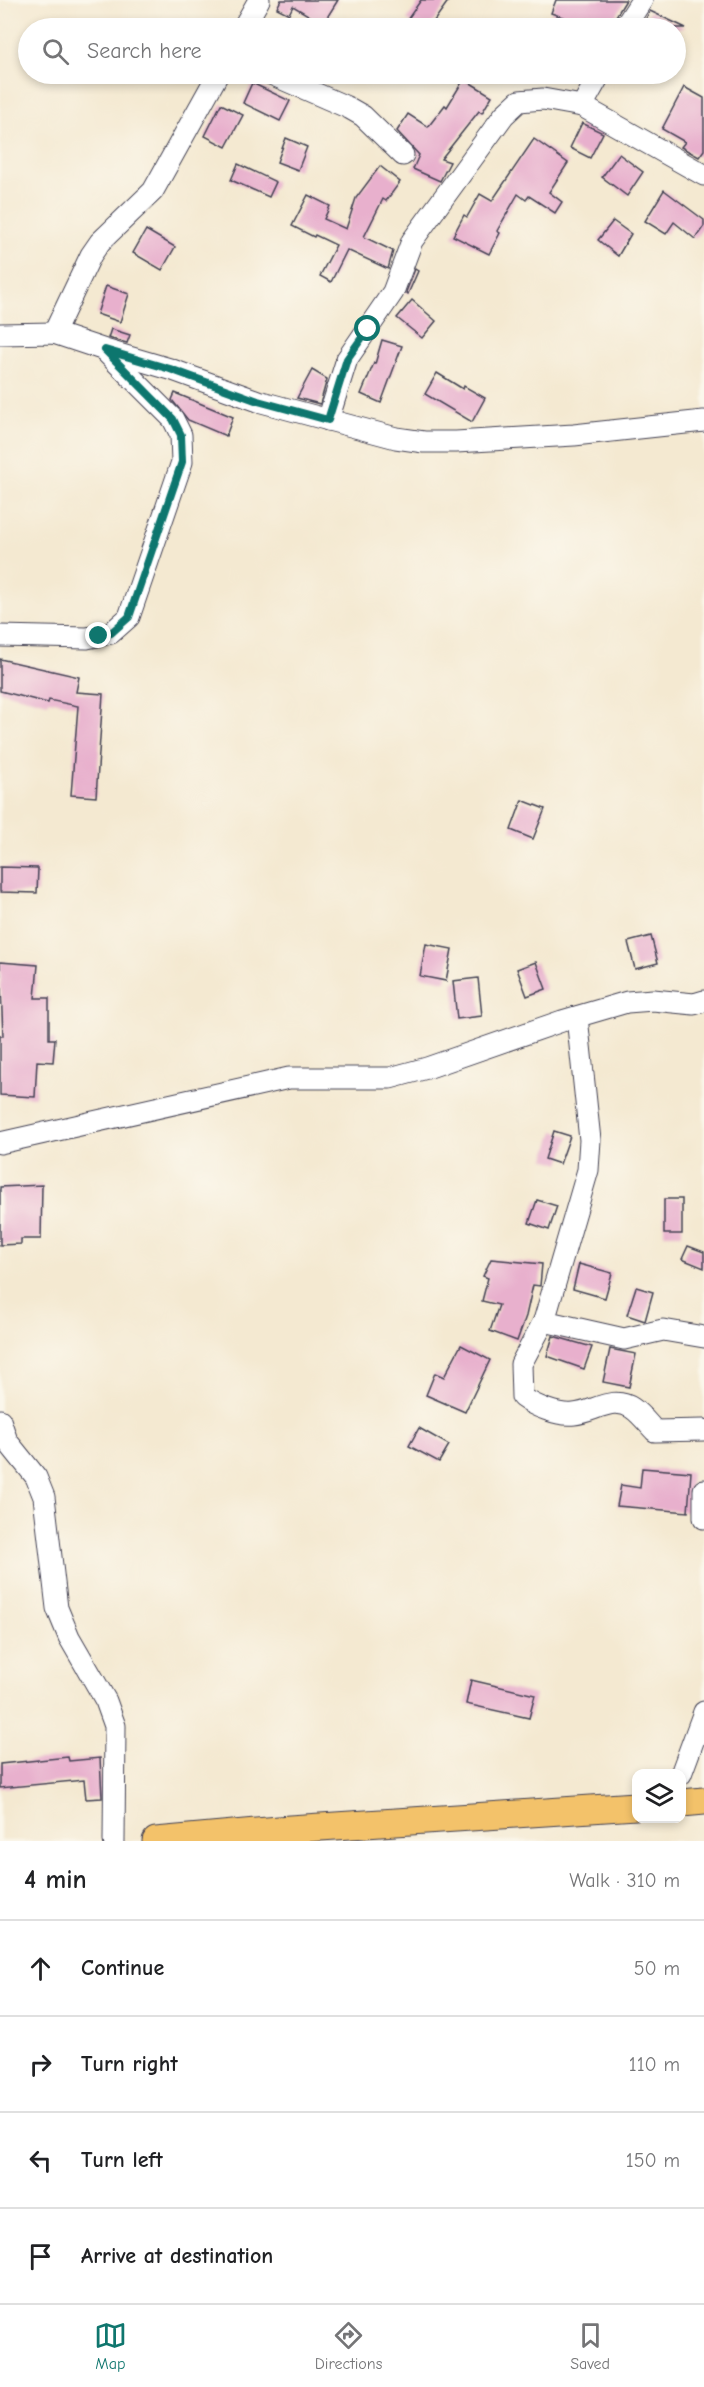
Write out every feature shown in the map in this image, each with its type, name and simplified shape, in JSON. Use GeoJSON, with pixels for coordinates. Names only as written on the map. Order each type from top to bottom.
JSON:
{"type":"FeatureCollection","features":[{"type":"Feature","properties":{"kind":"main road"},"geometry":{"type":"LineString","coordinates":[[686,1803],[704,1801]]}},
{"type":"Feature","properties":{"kind":"main road"},"geometry":{"type":"LineString","coordinates":[[156,1841],[257,1837],[290,1829],[632,1806]]}},
{"type":"Feature","properties":{"kind":"street"},"geometry":{"type":"LineString","coordinates":[[249,18],[259,0]]}},
{"type":"Feature","properties":{"kind":"street"},"geometry":{"type":"LineString","coordinates":[[630,18],[642,0]]}},
{"type":"Feature","properties":{"kind":"street"},"geometry":{"type":"LineString","coordinates":[[54,333],[91,255],[109,233],[153,191],[212,84]]}},
{"type":"Feature","properties":{"kind":"street"},"geometry":{"type":"LineString","coordinates":[[294,84],[363,116],[402,155]]}},
{"type":"Feature","properties":{"kind":"street"},"geometry":{"type":"LineString","coordinates":[[582,106],[594,84]]}},
{"type":"Feature","properties":{"kind":"street"},"geometry":{"type":"LineString","coordinates":[[328,420],[347,359],[393,292],[412,241],[504,115],[519,101],[543,99],[582,106],[704,175]]}},
{"type":"Feature","properties":{"kind":"street"},"geometry":{"type":"LineString","coordinates":[[0,334],[54,333],[170,369],[258,401],[396,438],[424,442],[574,435],[704,421]]}},
{"type":"Feature","properties":{"kind":"street"},"geometry":{"type":"LineString","coordinates":[[0,636],[87,638],[111,633],[129,617],[182,462],[181,435],[173,419],[105,350]]}},
{"type":"Feature","properties":{"kind":"street"},"geometry":{"type":"LineString","coordinates":[[0,1143],[289,1078],[390,1078],[627,1002],[653,1000],[694,1004],[704,1001]]}},
{"type":"Feature","properties":{"kind":"street"},"geometry":{"type":"LineString","coordinates":[[577,1017],[590,1140],[588,1170],[544,1321],[521,1364],[522,1397],[530,1404],[565,1414],[575,1414],[612,1402],[621,1403],[632,1407],[655,1431],[704,1430]]}},
{"type":"Feature","properties":{"kind":"street"},"geometry":{"type":"LineString","coordinates":[[544,1321],[624,1340],[663,1330],[704,1337]]}},
{"type":"Feature","properties":{"kind":"street"},"geometry":{"type":"LineString","coordinates":[[0,1420],[7,1442],[36,1477],[44,1497],[57,1608],[69,1637],[106,1701],[115,1726],[114,1841]]}},
{"type":"Feature","properties":{"kind":"street"},"geometry":{"type":"LineString","coordinates":[[704,1490],[704,1518]]}},
{"type":"Feature","properties":{"kind":"street"},"geometry":{"type":"LineString","coordinates":[[683,1769],[704,1712]]}},
{"type":"Feature","properties":{"kind":"building"},"geometry":{"type":"Polygon","coordinates":[[[281,0],[338,0],[327,18],[313,18],[293,6],[289,14],[277,8],[281,0]]]}},
{"type":"Feature","properties":{"kind":"building"},"geometry":{"type":"Polygon","coordinates":[[[421,0],[449,0],[436,18],[408,18],[421,0]]]}},
{"type":"Feature","properties":{"kind":"building"},"geometry":{"type":"Polygon","coordinates":[[[556,0],[626,0],[615,18],[565,18],[551,13],[556,0]]]}},
{"type":"Feature","properties":{"kind":"building"},"geometry":{"type":"Polygon","coordinates":[[[650,11],[665,18],[646,18],[650,11]]]}},
{"type":"Feature","properties":{"kind":"building"},"geometry":{"type":"Polygon","coordinates":[[[252,84],[290,101],[280,121],[243,103],[252,84]]]}},
{"type":"Feature","properties":{"kind":"building"},"geometry":{"type":"Polygon","coordinates":[[[461,84],[472,84],[492,96],[482,113],[479,111],[441,159],[450,162],[440,181],[413,169],[419,155],[397,131],[408,114],[428,127],[445,105],[447,107],[461,84]]]}},
{"type":"Feature","properties":{"kind":"building"},"geometry":{"type":"Polygon","coordinates":[[[684,87],[704,98],[704,150],[699,157],[681,147],[685,142],[662,129],[684,87]]]}},
{"type":"Feature","properties":{"kind":"building"},"geometry":{"type":"Polygon","coordinates":[[[221,104],[243,115],[226,147],[205,136],[221,104]]]}},
{"type":"Feature","properties":{"kind":"building"},"geometry":{"type":"Polygon","coordinates":[[[582,123],[603,133],[590,158],[570,148],[582,123]]]}},
{"type":"Feature","properties":{"kind":"building"},"geometry":{"type":"Polygon","coordinates":[[[286,138],[307,147],[298,170],[277,162],[286,138]]]}},
{"type":"Feature","properties":{"kind":"building"},"geometry":{"type":"Polygon","coordinates":[[[534,139],[568,163],[549,192],[562,202],[555,213],[529,196],[526,200],[518,194],[497,231],[500,233],[489,254],[453,236],[464,215],[467,217],[480,194],[492,201],[534,139]]]}},
{"type":"Feature","properties":{"kind":"building"},"geometry":{"type":"Polygon","coordinates":[[[619,154],[643,172],[627,196],[602,177],[619,154]]]}},
{"type":"Feature","properties":{"kind":"building"},"geometry":{"type":"Polygon","coordinates":[[[238,164],[276,182],[269,197],[231,180],[238,164]]]}},
{"type":"Feature","properties":{"kind":"building"},"geometry":{"type":"Polygon","coordinates":[[[380,166],[400,182],[386,201],[383,199],[364,237],[393,251],[388,269],[347,250],[331,282],[320,276],[336,245],[292,226],[308,195],[330,206],[324,219],[346,229],[356,198],[380,166]]]}},
{"type":"Feature","properties":{"kind":"building"},"geometry":{"type":"Polygon","coordinates":[[[664,190],[704,220],[704,226],[695,239],[674,222],[666,234],[645,221],[664,190]]]}},
{"type":"Feature","properties":{"kind":"building"},"geometry":{"type":"Polygon","coordinates":[[[613,221],[631,234],[618,256],[598,240],[613,221]]]}},
{"type":"Feature","properties":{"kind":"building"},"geometry":{"type":"Polygon","coordinates":[[[146,230],[175,247],[162,270],[133,253],[146,230]]]}},
{"type":"Feature","properties":{"kind":"building"},"geometry":{"type":"Polygon","coordinates":[[[415,269],[418,271],[408,294],[406,292],[415,269]]]}},
{"type":"Feature","properties":{"kind":"building"},"geometry":{"type":"Polygon","coordinates":[[[106,286],[129,294],[120,322],[97,314],[106,286]]]}},
{"type":"Feature","properties":{"kind":"building"},"geometry":{"type":"Polygon","coordinates":[[[412,300],[436,321],[422,338],[397,318],[412,300]]]}},
{"type":"Feature","properties":{"kind":"building"},"geometry":{"type":"Polygon","coordinates":[[[111,329],[130,335],[127,343],[108,338],[111,329]]]}},
{"type":"Feature","properties":{"kind":"building"},"geometry":{"type":"Polygon","coordinates":[[[382,340],[402,346],[381,403],[361,394],[375,364],[382,340]]]}},
{"type":"Feature","properties":{"kind":"building"},"geometry":{"type":"Polygon","coordinates":[[[312,370],[327,379],[320,404],[297,398],[312,370]]]}},
{"type":"Feature","properties":{"kind":"building"},"geometry":{"type":"Polygon","coordinates":[[[437,373],[463,389],[464,386],[485,398],[472,422],[425,394],[437,373]]]}},
{"type":"Feature","properties":{"kind":"building"},"geometry":{"type":"Polygon","coordinates":[[[175,393],[233,417],[226,436],[188,420],[172,400],[175,393]]]}},
{"type":"Feature","properties":{"kind":"building"},"geometry":{"type":"Polygon","coordinates":[[[0,659],[79,677],[76,692],[103,694],[96,797],[71,795],[78,706],[49,700],[48,703],[0,691],[0,659]]]}},
{"type":"Feature","properties":{"kind":"building"},"geometry":{"type":"Polygon","coordinates":[[[522,800],[545,809],[533,839],[511,830],[522,800]]]}},
{"type":"Feature","properties":{"kind":"building"},"geometry":{"type":"Polygon","coordinates":[[[0,867],[38,868],[37,893],[0,892],[0,867]]]}},
{"type":"Feature","properties":{"kind":"building"},"geometry":{"type":"Polygon","coordinates":[[[651,936],[658,963],[635,969],[628,942],[651,936]]]}},
{"type":"Feature","properties":{"kind":"building"},"geometry":{"type":"Polygon","coordinates":[[[426,944],[452,949],[446,981],[420,976],[426,944]]]}},
{"type":"Feature","properties":{"kind":"building"},"geometry":{"type":"Polygon","coordinates":[[[0,962],[38,965],[35,998],[49,998],[49,1039],[55,1039],[53,1062],[37,1061],[35,1097],[0,1095],[0,1036],[3,1036],[0,962]]]}},
{"type":"Feature","properties":{"kind":"building"},"geometry":{"type":"Polygon","coordinates":[[[536,962],[546,989],[527,996],[517,969],[536,962]]]}},
{"type":"Feature","properties":{"kind":"building"},"geometry":{"type":"Polygon","coordinates":[[[478,978],[482,1016],[457,1019],[453,981],[478,978]]]}},
{"type":"Feature","properties":{"kind":"building"},"geometry":{"type":"Polygon","coordinates":[[[554,1131],[570,1136],[560,1164],[545,1159],[554,1131]]]}},
{"type":"Feature","properties":{"kind":"building"},"geometry":{"type":"Polygon","coordinates":[[[42,1185],[41,1239],[21,1239],[21,1244],[0,1245],[0,1187],[42,1185]]]}},
{"type":"Feature","properties":{"kind":"building"},"geometry":{"type":"Polygon","coordinates":[[[664,1199],[682,1199],[682,1234],[664,1234],[664,1199]]]}},
{"type":"Feature","properties":{"kind":"building"},"geometry":{"type":"Polygon","coordinates":[[[537,1200],[557,1206],[549,1230],[529,1223],[537,1200]]]}},
{"type":"Feature","properties":{"kind":"building"},"geometry":{"type":"Polygon","coordinates":[[[688,1246],[704,1252],[704,1268],[682,1259],[688,1246]]]}},
{"type":"Feature","properties":{"kind":"building"},"geometry":{"type":"Polygon","coordinates":[[[491,1259],[542,1264],[540,1286],[533,1285],[517,1341],[490,1331],[499,1305],[482,1301],[488,1278],[483,1276],[491,1259]]]}},
{"type":"Feature","properties":{"kind":"building"},"geometry":{"type":"Polygon","coordinates":[[[579,1264],[612,1273],[605,1298],[573,1289],[579,1264]]]}},
{"type":"Feature","properties":{"kind":"building"},"geometry":{"type":"Polygon","coordinates":[[[636,1287],[653,1292],[645,1321],[627,1315],[636,1287]]]}},
{"type":"Feature","properties":{"kind":"building"},"geometry":{"type":"Polygon","coordinates":[[[553,1336],[592,1347],[584,1369],[547,1356],[553,1336]]]}},
{"type":"Feature","properties":{"kind":"building"},"geometry":{"type":"Polygon","coordinates":[[[461,1345],[490,1360],[465,1412],[426,1395],[435,1373],[444,1377],[461,1345]]]}},
{"type":"Feature","properties":{"kind":"building"},"geometry":{"type":"Polygon","coordinates":[[[610,1349],[636,1354],[629,1387],[603,1382],[610,1349]]]}},
{"type":"Feature","properties":{"kind":"building"},"geometry":{"type":"Polygon","coordinates":[[[419,1428],[449,1445],[439,1462],[409,1446],[419,1428]]]}},
{"type":"Feature","properties":{"kind":"building"},"geometry":{"type":"Polygon","coordinates":[[[642,1468],[691,1472],[688,1512],[617,1506],[621,1485],[640,1488],[642,1468]]]}},
{"type":"Feature","properties":{"kind":"building"},"geometry":{"type":"Polygon","coordinates":[[[471,1680],[535,1695],[529,1718],[466,1704],[471,1680]]]}},
{"type":"Feature","properties":{"kind":"building"},"geometry":{"type":"Polygon","coordinates":[[[68,1757],[69,1761],[100,1758],[102,1798],[86,1799],[84,1780],[0,1788],[0,1764],[68,1757]]]}},
{"type":"Feature","properties":{"kind":"route"},"geometry":{"type":"LineString","coordinates":[[99,636],[111,633],[129,617],[182,462],[181,435],[173,419],[105,350],[170,369],[258,401],[328,420],[347,359],[368,329]]}}]}
